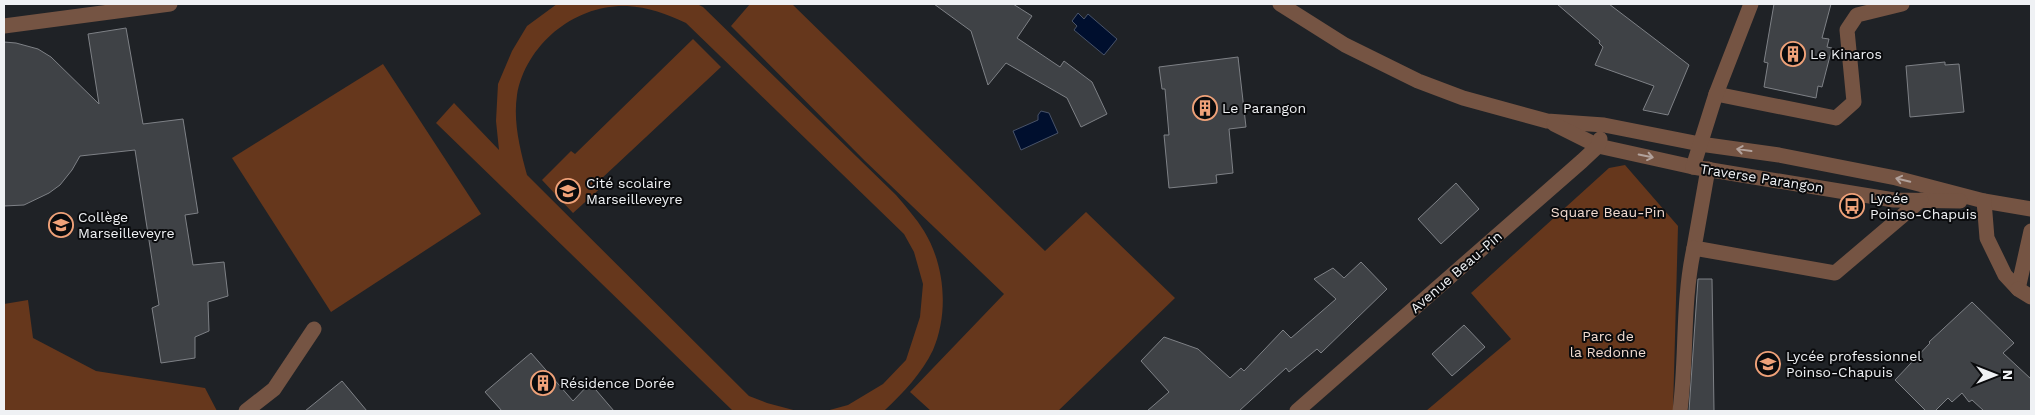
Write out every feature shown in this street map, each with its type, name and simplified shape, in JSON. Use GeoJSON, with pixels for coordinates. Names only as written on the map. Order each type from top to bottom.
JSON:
{"type":"FeatureCollection","features":[{"type":"Feature","properties":{"kind":"street"},"geometry":{"type":"LineString","coordinates":[[4,26],[170,4]]}},
{"type":"Feature","properties":{"kind":"street","name":"Traverse Parangon"},"geometry":{"type":"LineString","coordinates":[[1280,4],[1345,45],[1418,81],[1463,98],[1547,120],[1604,126],[1700,144],[1779,155],[1896,178],[1984,201],[2031,209]]}},
{"type":"Feature","properties":{"kind":"street"},"geometry":{"type":"LineString","coordinates":[[1680,411],[1685,374],[1685,304],[1688,275],[1694,248],[1701,168],[1700,144],[1716,94],[1752,4]]}},
{"type":"Feature","properties":{"kind":"street"},"geometry":{"type":"LineString","coordinates":[[1716,94],[1836,118],[1854,102],[1847,30],[1856,15],[1902,4]]}},
{"type":"Feature","properties":{"kind":"street","name":"Traverse Parangon"},"geometry":{"type":"LineString","coordinates":[[1547,120],[1598,146],[1701,168],[1894,200],[1984,201]]}},
{"type":"Feature","properties":{"kind":"street"},"geometry":{"type":"LineString","coordinates":[[1598,146],[1604,126]]}},
{"type":"Feature","properties":{"kind":"street","name":"Avenue Beau-Pin"},"geometry":{"type":"LineString","coordinates":[[1297,411],[1598,146]]}},
{"type":"Feature","properties":{"kind":"street"},"geometry":{"type":"LineString","coordinates":[[1694,248],[1835,273],[1921,200]]}},
{"type":"Feature","properties":{"kind":"street"},"geometry":{"type":"LineString","coordinates":[[1984,201],[1987,238],[2005,275],[2025,293]]}},
{"type":"Feature","properties":{"kind":"street"},"geometry":{"type":"LineString","coordinates":[[2025,293],[2031,232]]}},
{"type":"Feature","properties":{"kind":"street"},"geometry":{"type":"LineString","coordinates":[[246,411],[274,389],[314,329]]}},
{"type":"Feature","properties":{"kind":"green space"},"geometry":{"type":"Polygon","coordinates":[[[557,4],[697,4],[703,7],[896,195],[911,213],[924,231],[937,259],[942,289],[941,321],[933,350],[924,367],[885,410],[826,411],[848,405],[883,384],[906,360],[920,317],[923,284],[914,252],[904,234],[686,23],[657,11],[627,6],[608,7],[589,12],[572,20],[542,44],[522,76],[517,95],[517,125],[527,175],[749,396],[797,411],[733,411],[436,123],[454,103],[499,150],[496,121],[498,84],[512,51],[527,26],[557,4]]]}},
{"type":"Feature","properties":{"kind":"green space"},"geometry":{"type":"Polygon","coordinates":[[[750,4],[792,4],[1045,251],[1086,212],[1175,298],[1058,411],[931,411],[910,392],[1004,294],[865,161],[731,26],[750,4]]]}},
{"type":"Feature","properties":{"kind":"green space"},"geometry":{"type":"Polygon","coordinates":[[[693,39],[721,67],[601,179],[605,184],[573,213],[542,180],[571,151],[575,154],[693,39]]]}},
{"type":"Feature","properties":{"kind":"green space"},"geometry":{"type":"Polygon","coordinates":[[[383,64],[481,214],[331,312],[232,158],[383,64]]]}},
{"type":"Feature","properties":{"kind":"green space","name":"Parc de la Redonne"},"geometry":{"type":"Polygon","coordinates":[[[1625,165],[1678,226],[1673,411],[1426,411],[1511,339],[1471,293],[1609,168],[1625,165]]]}},
{"type":"Feature","properties":{"kind":"green space"},"geometry":{"type":"Polygon","coordinates":[[[28,300],[33,338],[96,371],[205,388],[217,411],[4,411],[4,304],[28,300]]]}},
{"type":"Feature","properties":{"kind":"water"},"geometry":{"type":"Polygon","coordinates":[[[1078,13],[1084,19],[1088,14],[1117,39],[1104,55],[1074,30],[1077,26],[1072,21],[1078,13]]]}},
{"type":"Feature","properties":{"kind":"water"},"geometry":{"type":"Polygon","coordinates":[[[1041,111],[1049,113],[1058,133],[1021,150],[1013,131],[1038,120],[1038,115],[1041,111]]]}},
{"type":"Feature","properties":{"kind":"building"},"geometry":{"type":"Polygon","coordinates":[[[934,4],[1013,4],[1032,16],[1017,38],[1060,67],[1064,61],[1092,82],[1107,114],[1081,127],[1067,98],[1006,63],[988,85],[971,31],[934,4]]]}},
{"type":"Feature","properties":{"kind":"building"},"geometry":{"type":"Polygon","coordinates":[[[1557,4],[1609,4],[1689,65],[1668,115],[1643,110],[1654,86],[1595,65],[1603,47],[1599,43],[1600,41],[1557,4]]]}},
{"type":"Feature","properties":{"kind":"building","name":"Le Kinaros"},"geometry":{"type":"Polygon","coordinates":[[[1774,4],[1831,4],[1822,38],[1829,39],[1827,47],[1832,48],[1822,87],[1818,86],[1816,98],[1764,87],[1768,63],[1764,62],[1774,4]]]}},
{"type":"Feature","properties":{"kind":"building"},"geometry":{"type":"Polygon","coordinates":[[[126,28],[143,124],[183,119],[198,213],[185,215],[193,265],[224,262],[228,296],[208,302],[209,331],[195,337],[195,358],[161,363],[152,308],[159,305],[135,150],[80,156],[60,185],[49,193],[24,205],[4,206],[4,42],[38,49],[51,57],[99,104],[88,34],[126,28]]]}},
{"type":"Feature","properties":{"kind":"building","name":"Le Parangon"},"geometry":{"type":"Polygon","coordinates":[[[1238,57],[1246,127],[1229,129],[1233,173],[1216,175],[1217,183],[1169,188],[1164,135],[1169,135],[1165,89],[1162,89],[1159,67],[1238,57]]]}},
{"type":"Feature","properties":{"kind":"building"},"geometry":{"type":"Polygon","coordinates":[[[1945,62],[1945,65],[1959,64],[1964,112],[1910,117],[1906,66],[1945,62]]]}},
{"type":"Feature","properties":{"kind":"building"},"geometry":{"type":"Polygon","coordinates":[[[1456,183],[1479,209],[1441,244],[1418,219],[1456,183]]]}},
{"type":"Feature","properties":{"kind":"building"},"geometry":{"type":"Polygon","coordinates":[[[1361,262],[1387,289],[1321,353],[1317,349],[1289,372],[1286,368],[1239,411],[1147,411],[1169,392],[1141,361],[1164,337],[1198,349],[1230,378],[1241,368],[1244,371],[1283,330],[1291,338],[1336,299],[1314,279],[1333,268],[1344,278],[1361,262]]]}},
{"type":"Feature","properties":{"kind":"building"},"geometry":{"type":"Polygon","coordinates":[[[1698,279],[1712,279],[1714,411],[1689,411],[1698,279]]]}},
{"type":"Feature","properties":{"kind":"building"},"geometry":{"type":"Polygon","coordinates":[[[1972,302],[2014,343],[2003,353],[2031,379],[2031,411],[1984,411],[1972,400],[1969,402],[1962,393],[1952,402],[1948,398],[1935,411],[1926,411],[1895,380],[1929,342],[1972,302]]]}},
{"type":"Feature","properties":{"kind":"building"},"geometry":{"type":"Polygon","coordinates":[[[1464,325],[1485,347],[1452,376],[1432,354],[1464,325]]]}},
{"type":"Feature","properties":{"kind":"building"},"geometry":{"type":"Polygon","coordinates":[[[531,353],[573,401],[590,383],[614,411],[502,411],[485,392],[531,353]]]}},
{"type":"Feature","properties":{"kind":"building"},"geometry":{"type":"Polygon","coordinates":[[[342,381],[367,411],[305,411],[342,381]]]}},
{"type":"Feature","properties":{"kind":"place","name":"Le Kinaros"},"geometry":{"type":"Point","coordinates":[1793,54]}},
{"type":"Feature","properties":{"kind":"place","name":"Le Parangon"},"geometry":{"type":"Point","coordinates":[1205,108]}},
{"type":"Feature","properties":{"kind":"place","name":"Cité scolaire Marseilleveyre"},"geometry":{"type":"Point","coordinates":[568,191]}},
{"type":"Feature","properties":{"kind":"place","name":"Lycée Poinso-Chapuis"},"geometry":{"type":"Point","coordinates":[1852,206]}},
{"type":"Feature","properties":{"kind":"place","name":"Collège Marseilleveyre"},"geometry":{"type":"Point","coordinates":[61,225]}},
{"type":"Feature","properties":{"kind":"place","name":"Lycée professionnel Poinso-Chapuis"},"geometry":{"type":"Point","coordinates":[1768,364]}},
{"type":"Feature","properties":{"kind":"place","name":"Résidence Dorée"},"geometry":{"type":"Point","coordinates":[543,383]}},
{"type":"Feature","properties":{"kind":"park label","name":"Square Beau-Pin"},"geometry":{"type":"Point","coordinates":[1608,212]}}]}
